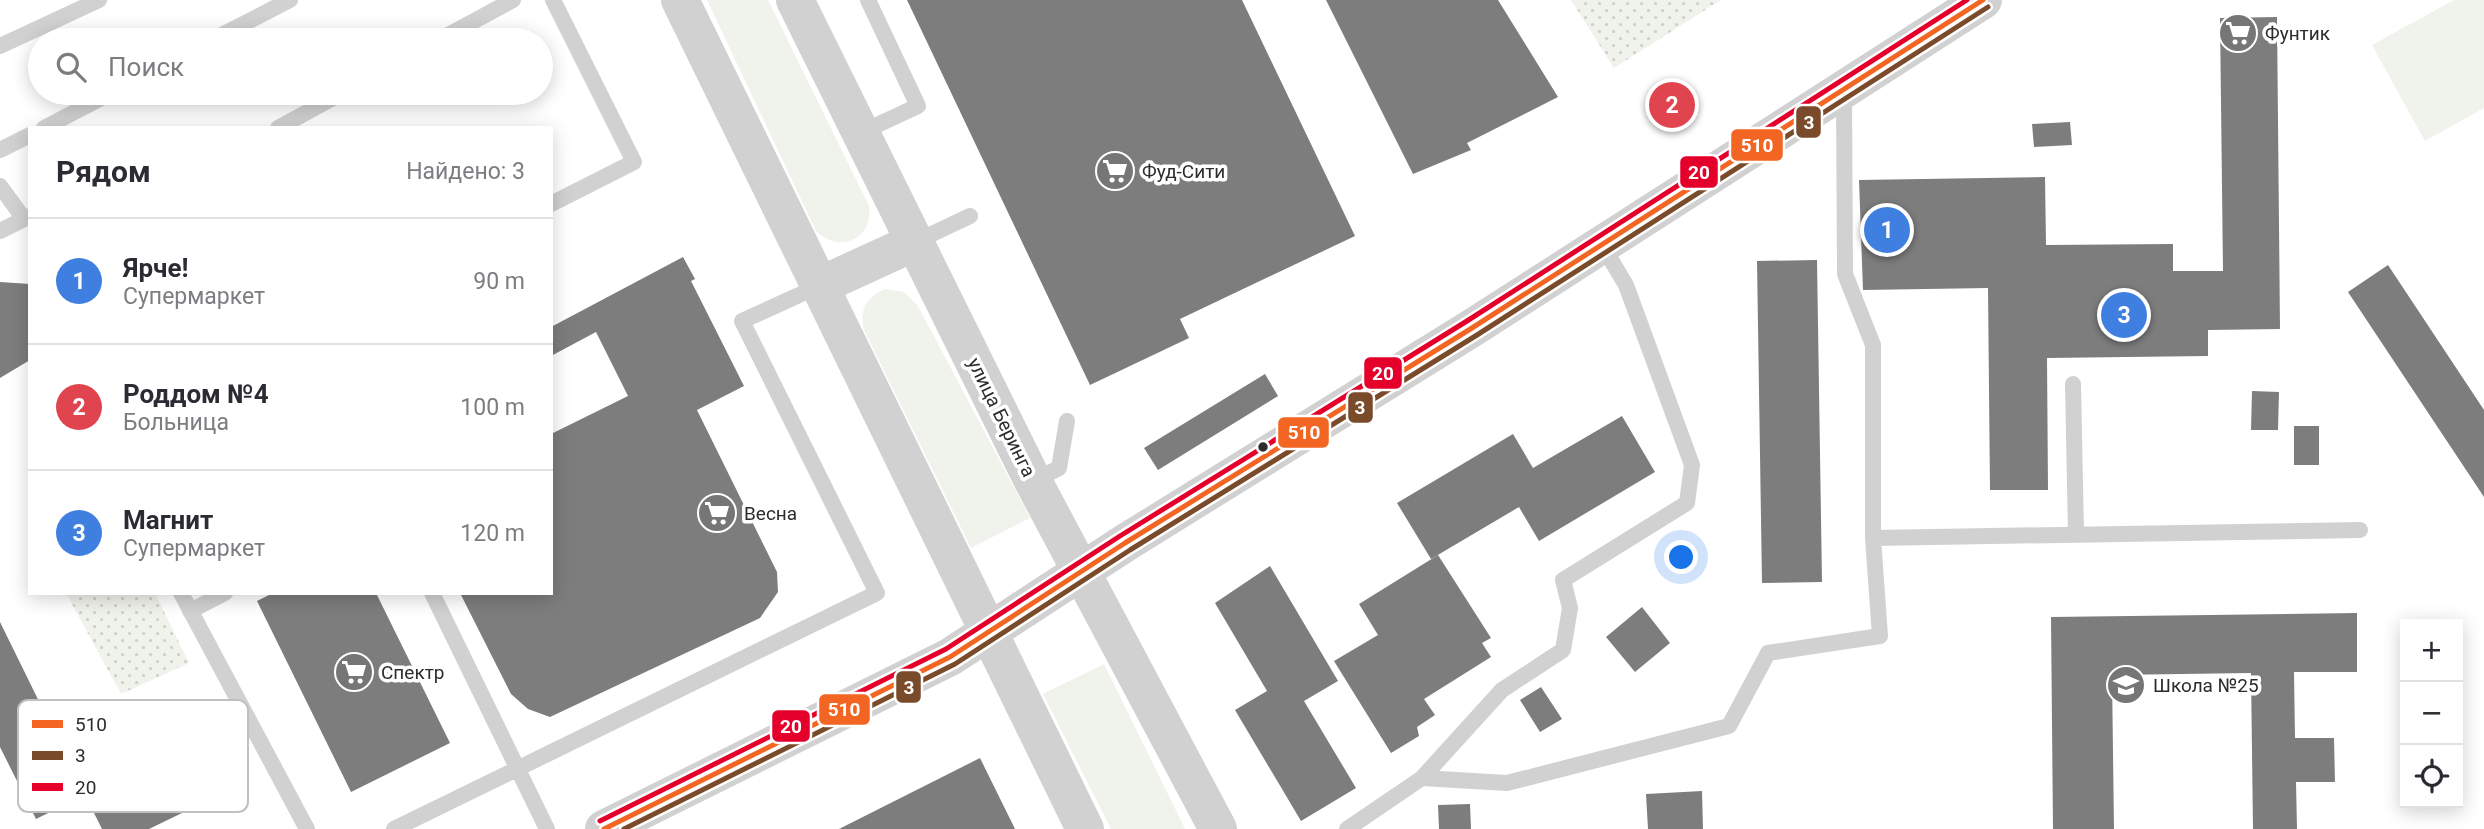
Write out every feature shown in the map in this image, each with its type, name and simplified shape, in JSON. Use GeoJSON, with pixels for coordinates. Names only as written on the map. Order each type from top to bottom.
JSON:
{"type":"FeatureCollection","features":[{"type":"Feature","properties":{"kind":"street"},"geometry":{"type":"LineString","coordinates":[[680,0],[1085,829]]}},
{"type":"Feature","properties":{"kind":"street","name":"улица Беринга"},"geometry":{"type":"LineString","coordinates":[[795,0],[1033,481],[1218,829]]}},
{"type":"Feature","properties":{"kind":"street"},"geometry":{"type":"LineString","coordinates":[[604,829],[950,657],[1082,571],[1602,245],[1983,0]]}},
{"type":"Feature","properties":{"kind":"street"},"geometry":{"type":"LineString","coordinates":[[819,286],[915,242]]}},
{"type":"Feature","properties":{"kind":"lane"},"geometry":{"type":"LineString","coordinates":[[40,28],[99,0]]}},
{"type":"Feature","properties":{"kind":"lane"},"geometry":{"type":"LineString","coordinates":[[235,28],[290,0]]}},
{"type":"Feature","properties":{"kind":"lane"},"geometry":{"type":"LineString","coordinates":[[461,28],[513,0]]}},
{"type":"Feature","properties":{"kind":"lane"},"geometry":{"type":"LineString","coordinates":[[553,0],[634,162],[553,203]]}},
{"type":"Feature","properties":{"kind":"lane"},"geometry":{"type":"LineString","coordinates":[[860,133],[918,106],[868,0]]}},
{"type":"Feature","properties":{"kind":"lane"},"geometry":{"type":"LineString","coordinates":[[0,47],[28,34]]}},
{"type":"Feature","properties":{"kind":"lane"},"geometry":{"type":"LineString","coordinates":[[1422,778],[1507,783],[1729,726],[1768,653],[1880,636],[1873,538],[1873,345],[1845,274],[1844,89]]}},
{"type":"Feature","properties":{"kind":"lane"},"geometry":{"type":"LineString","coordinates":[[48,126],[88,105]]}},
{"type":"Feature","properties":{"kind":"lane"},"geometry":{"type":"LineString","coordinates":[[282,126],[320,105]]}},
{"type":"Feature","properties":{"kind":"lane"},"geometry":{"type":"LineString","coordinates":[[0,150],[28,136]]}},
{"type":"Feature","properties":{"kind":"lane"},"geometry":{"type":"LineString","coordinates":[[0,186],[27,218],[0,230]]}},
{"type":"Feature","properties":{"kind":"lane"},"geometry":{"type":"LineString","coordinates":[[915,242],[970,216]]}},
{"type":"Feature","properties":{"kind":"lane"},"geometry":{"type":"LineString","coordinates":[[1347,829],[1422,778],[1502,690],[1563,650],[1570,608],[1563,580],[1687,503],[1692,466],[1626,285],[1602,245]]}},
{"type":"Feature","properties":{"kind":"lane"},"geometry":{"type":"LineString","coordinates":[[394,829],[877,593],[742,321],[819,286]]}},
{"type":"Feature","properties":{"kind":"lane"},"geometry":{"type":"LineString","coordinates":[[2073,384],[2076,534]]}},
{"type":"Feature","properties":{"kind":"lane"},"geometry":{"type":"LineString","coordinates":[[1033,481],[1059,468],[1068,421]]}},
{"type":"Feature","properties":{"kind":"lane"},"geometry":{"type":"LineString","coordinates":[[1873,538],[2360,530]]}},
{"type":"Feature","properties":{"kind":"lane"},"geometry":{"type":"LineString","coordinates":[[182,595],[238,700]]}},
{"type":"Feature","properties":{"kind":"lane"},"geometry":{"type":"LineString","coordinates":[[190,611],[221,595]]}},
{"type":"Feature","properties":{"kind":"lane"},"geometry":{"type":"LineString","coordinates":[[433,595],[547,829]]}},
{"type":"Feature","properties":{"kind":"lane"},"geometry":{"type":"LineString","coordinates":[[248,719],[307,829]]}},
{"type":"Feature","properties":{"kind":"shaded area"},"geometry":{"type":"Polygon","coordinates":[[[707,0],[768,0],[869,206],[866,227],[853,240],[835,241],[816,231],[707,0]]]}},
{"type":"Feature","properties":{"kind":"shaded area"},"geometry":{"type":"Polygon","coordinates":[[[1571,0],[1721,0],[1614,68],[1571,0]]]}},
{"type":"Feature","properties":{"kind":"shaded area"},"geometry":{"type":"Polygon","coordinates":[[[2454,0],[2484,0],[2484,108],[2425,141],[2372,45],[2454,0]]]}},
{"type":"Feature","properties":{"kind":"shaded area"},"geometry":{"type":"Polygon","coordinates":[[[885,289],[904,292],[918,306],[1030,518],[971,548],[864,330],[863,310],[873,296],[885,289]]]}},
{"type":"Feature","properties":{"kind":"shaded area"},"geometry":{"type":"Polygon","coordinates":[[[67,595],[156,595],[189,663],[121,694],[67,595]]]}},
{"type":"Feature","properties":{"kind":"shaded area"},"geometry":{"type":"Polygon","coordinates":[[[1104,664],[1185,829],[1111,829],[1043,694],[1104,664]]]}},
{"type":"Feature","properties":{"kind":"building"},"geometry":{"type":"Polygon","coordinates":[[[907,0],[1242,0],[1355,236],[1180,319],[1189,338],[1090,385],[907,0]]]}},
{"type":"Feature","properties":{"kind":"building"},"geometry":{"type":"Polygon","coordinates":[[[1326,0],[1498,0],[1558,97],[1467,143],[1471,150],[1413,174],[1326,0]]]}},
{"type":"Feature","properties":{"kind":"building"},"geometry":{"type":"Polygon","coordinates":[[[2277,17],[2280,329],[2208,330],[2208,356],[2047,358],[2048,490],[1990,490],[1988,288],[1863,290],[1859,180],[2045,177],[2046,245],[2173,244],[2173,271],[2223,271],[2220,18],[2277,17]]]}},
{"type":"Feature","properties":{"kind":"building"},"geometry":{"type":"Polygon","coordinates":[[[2070,122],[2072,145],[2034,147],[2032,124],[2070,122]]]}},
{"type":"Feature","properties":{"kind":"building"},"geometry":{"type":"Polygon","coordinates":[[[683,257],[695,279],[691,281],[744,386],[697,410],[777,572],[778,592],[760,618],[550,717],[528,709],[511,694],[461,595],[553,595],[553,433],[628,396],[596,332],[553,355],[553,326],[683,257]]]}},
{"type":"Feature","properties":{"kind":"building"},"geometry":{"type":"Polygon","coordinates":[[[1817,260],[1822,582],[1762,583],[1757,261],[1817,260]]]}},
{"type":"Feature","properties":{"kind":"building"},"geometry":{"type":"Polygon","coordinates":[[[2388,265],[2484,410],[2484,497],[2348,292],[2388,265]]]}},
{"type":"Feature","properties":{"kind":"building"},"geometry":{"type":"Polygon","coordinates":[[[0,282],[28,284],[28,361],[0,378],[0,282]]]}},
{"type":"Feature","properties":{"kind":"building"},"geometry":{"type":"Polygon","coordinates":[[[1265,374],[1278,396],[1158,470],[1144,448],[1265,374]]]}},
{"type":"Feature","properties":{"kind":"building"},"geometry":{"type":"Polygon","coordinates":[[[2252,391],[2279,392],[2278,430],[2251,430],[2252,391]]]}},
{"type":"Feature","properties":{"kind":"building"},"geometry":{"type":"Polygon","coordinates":[[[1622,416],[1655,472],[1539,541],[1519,507],[1431,559],[1397,503],[1513,434],[1533,468],[1622,416]]]}},
{"type":"Feature","properties":{"kind":"building"},"geometry":{"type":"Polygon","coordinates":[[[2294,426],[2319,426],[2319,465],[2294,465],[2294,426]]]}},
{"type":"Feature","properties":{"kind":"building"},"geometry":{"type":"Polygon","coordinates":[[[1438,555],[1491,638],[1482,643],[1491,657],[1424,699],[1435,715],[1417,727],[1419,736],[1391,753],[1334,661],[1378,635],[1359,604],[1438,555]]]}},
{"type":"Feature","properties":{"kind":"building"},"geometry":{"type":"Polygon","coordinates":[[[1270,566],[1338,681],[1304,701],[1356,788],[1301,821],[1235,710],[1267,691],[1215,603],[1270,566]]]}},
{"type":"Feature","properties":{"kind":"building","name":"Спектр"},"geometry":{"type":"Polygon","coordinates":[[[269,595],[377,595],[450,743],[351,792],[257,601],[269,595]]]}},
{"type":"Feature","properties":{"kind":"building"},"geometry":{"type":"Polygon","coordinates":[[[1642,607],[1670,643],[1635,672],[1606,637],[1642,607]]]}},
{"type":"Feature","properties":{"kind":"building"},"geometry":{"type":"Polygon","coordinates":[[[2357,613],[2357,672],[2294,672],[2295,738],[2334,738],[2335,782],[2296,782],[2297,829],[2253,829],[2251,673],[2112,675],[2114,829],[2053,829],[2051,617],[2357,613]]]}},
{"type":"Feature","properties":{"kind":"building"},"geometry":{"type":"Polygon","coordinates":[[[0,622],[38,700],[18,700],[18,783],[0,747],[0,622]]]}},
{"type":"Feature","properties":{"kind":"building"},"geometry":{"type":"Polygon","coordinates":[[[1541,687],[1562,719],[1540,732],[1520,700],[1541,687]]]}},
{"type":"Feature","properties":{"kind":"building"},"geometry":{"type":"Polygon","coordinates":[[[980,758],[1015,829],[839,829],[980,758]]]}},
{"type":"Feature","properties":{"kind":"building"},"geometry":{"type":"Polygon","coordinates":[[[1702,791],[1703,829],[1648,829],[1646,794],[1702,791]]]}},
{"type":"Feature","properties":{"kind":"building"},"geometry":{"type":"Polygon","coordinates":[[[1470,804],[1471,829],[1439,829],[1438,805],[1470,804]]]}},
{"type":"Feature","properties":{"kind":"building"},"geometry":{"type":"Polygon","coordinates":[[[32,812],[50,812],[36,819],[32,812]]]}},
{"type":"Feature","properties":{"kind":"building"},"geometry":{"type":"Polygon","coordinates":[[[94,812],[184,812],[149,829],[102,829],[94,812]]]}},
{"type":"Feature","properties":{"kind":"transit line","name":"20"},"geometry":{"type":"LineString","coordinates":[[600,821],[946,649],[1120,536],[1467,321],[1967,0]]}},
{"type":"Feature","properties":{"kind":"transit line","name":"510"},"geometry":{"type":"LineString","coordinates":[[604,829],[950,657],[1125,543],[1472,328],[1983,0]]}},
{"type":"Feature","properties":{"kind":"transit line","name":"3"},"geometry":{"type":"LineString","coordinates":[[624,829],[955,664],[1130,550],[1477,335],[1988,7]]}},
{"type":"Feature","properties":{"kind":"place","name":"Фунтик"},"geometry":{"type":"Point","coordinates":[2238,33]}},
{"type":"Feature","properties":{"kind":"place","name":"Роддом №4"},"geometry":{"type":"Point","coordinates":[1672,105]}},
{"type":"Feature","properties":{"kind":"place","name":"Фуд-Сити"},"geometry":{"type":"Point","coordinates":[1115,171]}},
{"type":"Feature","properties":{"kind":"place","name":"Ярче!"},"geometry":{"type":"Point","coordinates":[1887,230]}},
{"type":"Feature","properties":{"kind":"place","name":"Магнит"},"geometry":{"type":"Point","coordinates":[2124,315]}},
{"type":"Feature","properties":{"kind":"place","name":"Весна"},"geometry":{"type":"Point","coordinates":[717,513]}},
{"type":"Feature","properties":{"kind":"place","name":"Спектр"},"geometry":{"type":"Point","coordinates":[354,672]}},
{"type":"Feature","properties":{"kind":"place","name":"Школа №25"},"geometry":{"type":"Point","coordinates":[2126,685]}}]}
